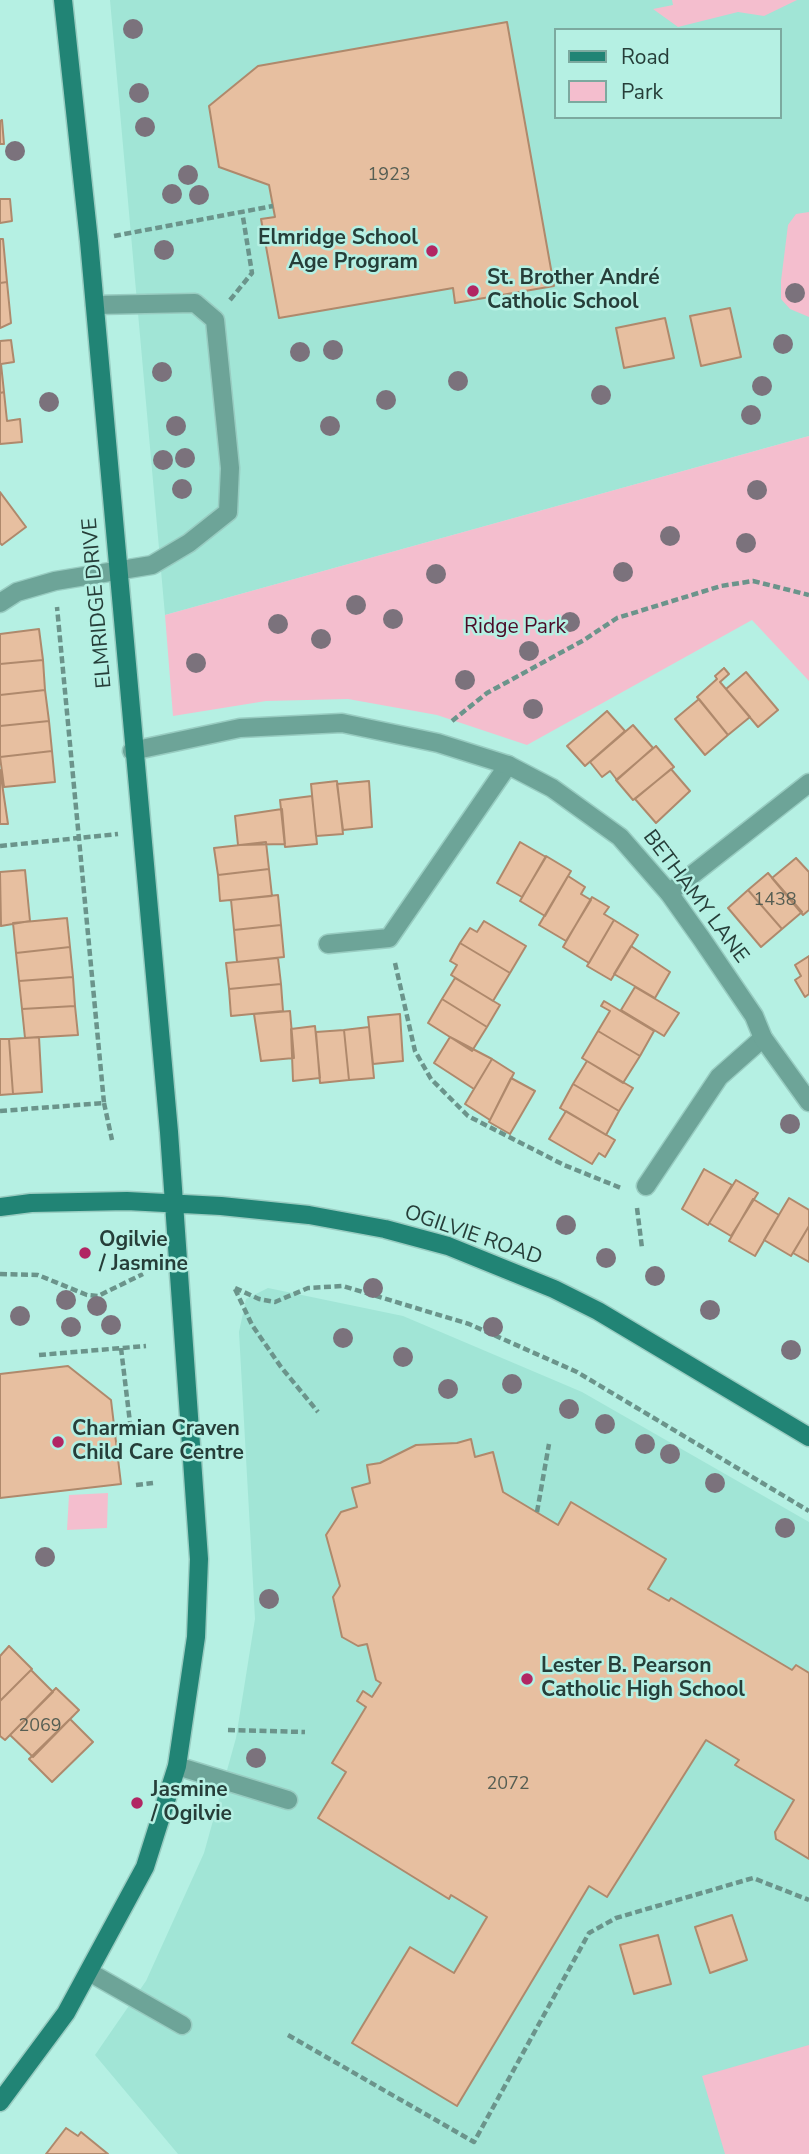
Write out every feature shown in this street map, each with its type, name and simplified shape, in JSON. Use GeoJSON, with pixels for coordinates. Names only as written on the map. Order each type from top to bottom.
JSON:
{"type":"FeatureCollection","features":[{"type":"Feature","properties":{"kind":"street","name":"ELMRIDGE DRIVE"},"geometry":{"type":"LineString","coordinates":[[0,2102],[66,2012],[145,1867],[177,1766],[196,1637],[199,1559],[173,1203],[132,751],[119,573],[89,241],[63,0]]}},
{"type":"Feature","properties":{"kind":"street"},"geometry":{"type":"LineString","coordinates":[[0,603],[17,592],[55,581],[119,573],[152,565],[189,543],[228,512],[230,468],[215,320],[195,303],[95,305]]}},
{"type":"Feature","properties":{"kind":"street","name":"BETHAMY LANE"},"geometry":{"type":"LineString","coordinates":[[132,751],[240,728],[342,723],[438,743],[508,765],[552,788],[620,837],[669,894],[754,1016],[763,1038],[809,1102]]}},
{"type":"Feature","properties":{"kind":"street"},"geometry":{"type":"LineString","coordinates":[[328,944],[389,938],[508,765]]}},
{"type":"Feature","properties":{"kind":"street"},"geometry":{"type":"LineString","coordinates":[[669,894],[809,783]]}},
{"type":"Feature","properties":{"kind":"street"},"geometry":{"type":"LineString","coordinates":[[646,1186],[719,1077],[763,1038]]}},
{"type":"Feature","properties":{"kind":"street","name":"OGILVIE ROAD"},"geometry":{"type":"LineString","coordinates":[[0,1207],[66,1202],[173,1203],[309,1215],[385,1229],[448,1246],[555,1289],[598,1311],[809,1437]]}},
{"type":"Feature","properties":{"kind":"street"},"geometry":{"type":"LineString","coordinates":[[177,1766],[288,1800]]}},
{"type":"Feature","properties":{"kind":"street"},"geometry":{"type":"LineString","coordinates":[[89,1972],[182,2025]]}},
{"type":"Feature","properties":{"kind":"path"},"geometry":{"type":"LineString","coordinates":[[89,241],[273,206]]}},
{"type":"Feature","properties":{"kind":"path"},"geometry":{"type":"LineString","coordinates":[[215,320],[252,273],[242,211]]}},
{"type":"Feature","properties":{"kind":"path"},"geometry":{"type":"LineString","coordinates":[[55,581],[104,1103],[113,1140]]}},
{"type":"Feature","properties":{"kind":"path"},"geometry":{"type":"LineString","coordinates":[[438,743],[455,716],[487,693],[617,618],[721,586],[753,581],[809,594]]}},
{"type":"Feature","properties":{"kind":"path"},"geometry":{"type":"LineString","coordinates":[[0,846],[140,832]]}},
{"type":"Feature","properties":{"kind":"path"},"geometry":{"type":"LineString","coordinates":[[389,938],[415,1051],[431,1080],[468,1115],[564,1165],[617,1184],[626,1194]]}},
{"type":"Feature","properties":{"kind":"path"},"geometry":{"type":"LineString","coordinates":[[0,1111],[104,1103]]}},
{"type":"Feature","properties":{"kind":"path"},"geometry":{"type":"LineString","coordinates":[[636,1204],[642,1248]]}},
{"type":"Feature","properties":{"kind":"path"},"geometry":{"type":"LineString","coordinates":[[0,1274],[38,1275],[87,1295],[98,1296],[142,1274]]}},
{"type":"Feature","properties":{"kind":"path"},"geometry":{"type":"LineString","coordinates":[[318,1412],[281,1367],[252,1325],[235,1288],[259,1299],[275,1302],[308,1288],[343,1286],[469,1324],[577,1372],[809,1511]]}},
{"type":"Feature","properties":{"kind":"path"},"geometry":{"type":"LineString","coordinates":[[39,1356],[146,1346]]}},
{"type":"Feature","properties":{"kind":"path"},"geometry":{"type":"LineString","coordinates":[[121,1348],[131,1431],[150,1428]]}},
{"type":"Feature","properties":{"kind":"path"},"geometry":{"type":"LineString","coordinates":[[537,1512],[549,1444]]}},
{"type":"Feature","properties":{"kind":"path"},"geometry":{"type":"LineString","coordinates":[[135,1485],[153,1483]]}},
{"type":"Feature","properties":{"kind":"path"},"geometry":{"type":"LineString","coordinates":[[229,1730],[305,1732]]}},
{"type":"Feature","properties":{"kind":"path"},"geometry":{"type":"LineString","coordinates":[[288,2035],[474,2142],[589,1933],[616,1918],[753,1878],[809,1900]]}},
{"type":"Feature","properties":{"kind":"shaded area","name":"St. Brother André Catholic School"},"geometry":{"type":"Polygon","coordinates":[[[110,0],[809,0],[809,436],[165,615],[110,0]]]}},
{"type":"Feature","properties":{"kind":"shaded area","name":"Lester B. Pearson Catholic High School"},"geometry":{"type":"Polygon","coordinates":[[[268,1288],[403,1316],[582,1392],[809,1522],[809,2154],[178,2154],[95,2055],[146,1981],[204,1853],[236,1738],[255,1619],[239,1332],[246,1299],[268,1288]]]}},
{"type":"Feature","properties":{"kind":"green space"},"geometry":{"type":"Polygon","coordinates":[[[672,0],[797,0],[764,16],[738,12],[678,27],[653,9],[673,5],[672,0]]]}},
{"type":"Feature","properties":{"kind":"green space"},"geometry":{"type":"Polygon","coordinates":[[[809,212],[809,317],[790,309],[781,299],[781,281],[788,225],[796,214],[809,212]]]}},
{"type":"Feature","properties":{"kind":"green space","name":"Ridge Park"},"geometry":{"type":"Polygon","coordinates":[[[809,436],[809,681],[752,620],[527,745],[437,715],[348,699],[266,701],[173,716],[165,615],[809,436]]]}},
{"type":"Feature","properties":{"kind":"green space"},"geometry":{"type":"Polygon","coordinates":[[[108,1493],[107,1528],[67,1530],[69,1495],[108,1493]]]}},
{"type":"Feature","properties":{"kind":"green space"},"geometry":{"type":"Polygon","coordinates":[[[809,2045],[809,2154],[725,2154],[702,2076],[809,2045]]]}},
{"type":"Feature","properties":{"kind":"building"},"geometry":{"type":"Polygon","coordinates":[[[507,22],[554,286],[455,303],[453,288],[279,318],[261,219],[275,217],[269,185],[219,167],[209,106],[258,66],[507,22]]]}},
{"type":"Feature","properties":{"kind":"building"},"geometry":{"type":"Polygon","coordinates":[[[2,120],[4,144],[0,144],[0,121],[2,120]]]}},
{"type":"Feature","properties":{"kind":"building"},"geometry":{"type":"Polygon","coordinates":[[[0,199],[10,199],[12,221],[0,223],[0,199]]]}},
{"type":"Feature","properties":{"kind":"building"},"geometry":{"type":"Polygon","coordinates":[[[0,239],[3,239],[7,282],[0,283],[0,239]]]}},
{"type":"Feature","properties":{"kind":"building"},"geometry":{"type":"Polygon","coordinates":[[[7,282],[11,323],[0,328],[0,283],[7,282]]]}},
{"type":"Feature","properties":{"kind":"building"},"geometry":{"type":"Polygon","coordinates":[[[730,308],[741,357],[701,366],[690,316],[730,308]]]}},
{"type":"Feature","properties":{"kind":"building"},"geometry":{"type":"Polygon","coordinates":[[[665,318],[674,358],[624,368],[616,328],[665,318]]]}},
{"type":"Feature","properties":{"kind":"building"},"geometry":{"type":"Polygon","coordinates":[[[11,340],[14,362],[1,364],[4,392],[0,393],[0,341],[11,340]]]}},
{"type":"Feature","properties":{"kind":"building"},"geometry":{"type":"Polygon","coordinates":[[[4,392],[7,421],[20,419],[22,442],[0,444],[0,393],[4,392]]]}},
{"type":"Feature","properties":{"kind":"building"},"geometry":{"type":"Polygon","coordinates":[[[0,492],[26,527],[2,545],[0,543],[0,492]]]}},
{"type":"Feature","properties":{"kind":"building"},"geometry":{"type":"Polygon","coordinates":[[[39,629],[43,660],[0,664],[0,634],[39,629]]]}},
{"type":"Feature","properties":{"kind":"building"},"geometry":{"type":"Polygon","coordinates":[[[43,660],[45,690],[0,695],[0,664],[43,660]]]}},
{"type":"Feature","properties":{"kind":"building"},"geometry":{"type":"Polygon","coordinates":[[[724,668],[729,674],[720,682],[750,717],[728,735],[697,697],[717,679],[715,676],[724,668]]]}},
{"type":"Feature","properties":{"kind":"building"},"geometry":{"type":"Polygon","coordinates":[[[746,672],[778,710],[758,727],[726,689],[746,672]]]}},
{"type":"Feature","properties":{"kind":"building"},"geometry":{"type":"Polygon","coordinates":[[[45,690],[49,721],[0,726],[0,695],[45,690]]]}},
{"type":"Feature","properties":{"kind":"building"},"geometry":{"type":"Polygon","coordinates":[[[699,699],[728,735],[705,755],[675,719],[699,699]]]}},
{"type":"Feature","properties":{"kind":"building"},"geometry":{"type":"Polygon","coordinates":[[[607,711],[625,731],[585,766],[567,746],[607,711]]]}},
{"type":"Feature","properties":{"kind":"building"},"geometry":{"type":"Polygon","coordinates":[[[49,721],[52,751],[0,757],[0,726],[49,721]]]}},
{"type":"Feature","properties":{"kind":"building"},"geometry":{"type":"Polygon","coordinates":[[[633,725],[653,748],[617,780],[610,771],[602,777],[590,762],[633,725]]]}},
{"type":"Feature","properties":{"kind":"building"},"geometry":{"type":"Polygon","coordinates":[[[656,746],[674,767],[633,800],[616,780],[656,746]]]}},
{"type":"Feature","properties":{"kind":"building"},"geometry":{"type":"Polygon","coordinates":[[[52,751],[55,782],[4,787],[0,757],[52,751]]]}},
{"type":"Feature","properties":{"kind":"building"},"geometry":{"type":"Polygon","coordinates":[[[671,769],[690,791],[656,823],[635,799],[671,769]]]}},
{"type":"Feature","properties":{"kind":"building"},"geometry":{"type":"Polygon","coordinates":[[[0,770],[8,824],[0,824],[0,770]]]}},
{"type":"Feature","properties":{"kind":"building"},"geometry":{"type":"Polygon","coordinates":[[[337,781],[343,834],[316,836],[311,784],[337,781]]]}},
{"type":"Feature","properties":{"kind":"building"},"geometry":{"type":"Polygon","coordinates":[[[369,781],[372,827],[343,830],[337,784],[369,781]]]}},
{"type":"Feature","properties":{"kind":"building"},"geometry":{"type":"Polygon","coordinates":[[[312,796],[317,844],[285,847],[280,800],[312,796]]]}},
{"type":"Feature","properties":{"kind":"building"},"geometry":{"type":"Polygon","coordinates":[[[282,809],[285,844],[238,845],[235,816],[282,809]]]}},
{"type":"Feature","properties":{"kind":"building"},"geometry":{"type":"Polygon","coordinates":[[[266,842],[269,869],[218,875],[214,848],[266,842]]]}},
{"type":"Feature","properties":{"kind":"building"},"geometry":{"type":"Polygon","coordinates":[[[520,842],[546,857],[522,897],[497,883],[520,842]]]}},
{"type":"Feature","properties":{"kind":"building"},"geometry":{"type":"Polygon","coordinates":[[[546,856],[571,871],[545,916],[520,901],[546,856]]]}},
{"type":"Feature","properties":{"kind":"building"},"geometry":{"type":"Polygon","coordinates":[[[796,858],[809,872],[809,910],[803,915],[772,878],[796,858]]]}},
{"type":"Feature","properties":{"kind":"building"},"geometry":{"type":"Polygon","coordinates":[[[269,869],[272,896],[220,901],[218,875],[269,869]]]}},
{"type":"Feature","properties":{"kind":"building"},"geometry":{"type":"Polygon","coordinates":[[[25,870],[30,921],[1,926],[0,872],[25,870]]]}},
{"type":"Feature","properties":{"kind":"building"},"geometry":{"type":"Polygon","coordinates":[[[768,873],[802,912],[782,929],[748,890],[768,873]]]}},
{"type":"Feature","properties":{"kind":"building"},"geometry":{"type":"Polygon","coordinates":[[[568,876],[585,887],[581,894],[591,900],[566,941],[539,925],[568,876]]]}},
{"type":"Feature","properties":{"kind":"building"},"geometry":{"type":"Polygon","coordinates":[[[748,890],[782,929],[761,947],[728,908],[748,890]]]}},
{"type":"Feature","properties":{"kind":"building"},"geometry":{"type":"Polygon","coordinates":[[[278,895],[281,925],[234,930],[231,900],[278,895]]]}},
{"type":"Feature","properties":{"kind":"building"},"geometry":{"type":"Polygon","coordinates":[[[592,897],[609,907],[604,914],[614,920],[589,963],[563,947],[592,897]]]}},
{"type":"Feature","properties":{"kind":"building"},"geometry":{"type":"Polygon","coordinates":[[[67,918],[70,947],[16,953],[13,923],[67,918]]]}},
{"type":"Feature","properties":{"kind":"building"},"geometry":{"type":"Polygon","coordinates":[[[614,920],[638,935],[611,980],[587,966],[614,920]]]}},
{"type":"Feature","properties":{"kind":"building"},"geometry":{"type":"Polygon","coordinates":[[[484,921],[526,946],[510,973],[460,943],[470,928],[477,932],[484,921]]]}},
{"type":"Feature","properties":{"kind":"building"},"geometry":{"type":"Polygon","coordinates":[[[281,925],[284,957],[237,962],[234,930],[281,925]]]}},
{"type":"Feature","properties":{"kind":"building"},"geometry":{"type":"Polygon","coordinates":[[[460,943],[510,973],[493,1001],[451,975],[457,965],[450,961],[460,943]]]}},
{"type":"Feature","properties":{"kind":"building"},"geometry":{"type":"Polygon","coordinates":[[[631,946],[670,972],[655,998],[614,974],[631,946]]]}},
{"type":"Feature","properties":{"kind":"building"},"geometry":{"type":"Polygon","coordinates":[[[70,947],[73,977],[19,981],[16,953],[70,947]]]}},
{"type":"Feature","properties":{"kind":"building"},"geometry":{"type":"Polygon","coordinates":[[[809,956],[809,994],[805,997],[795,980],[801,976],[795,965],[809,956]]]}},
{"type":"Feature","properties":{"kind":"building"},"geometry":{"type":"Polygon","coordinates":[[[278,958],[281,984],[229,989],[226,963],[278,958]]]}},
{"type":"Feature","properties":{"kind":"building"},"geometry":{"type":"Polygon","coordinates":[[[73,977],[75,1006],[22,1009],[19,981],[73,977]]]}},
{"type":"Feature","properties":{"kind":"building"},"geometry":{"type":"Polygon","coordinates":[[[455,978],[500,1005],[487,1027],[442,999],[455,978]]]}},
{"type":"Feature","properties":{"kind":"building"},"geometry":{"type":"Polygon","coordinates":[[[281,984],[283,1011],[231,1016],[229,989],[281,984]]]}},
{"type":"Feature","properties":{"kind":"building"},"geometry":{"type":"Polygon","coordinates":[[[635,987],[679,1013],[664,1036],[621,1010],[635,987]]]}},
{"type":"Feature","properties":{"kind":"building"},"geometry":{"type":"Polygon","coordinates":[[[442,999],[487,1027],[472,1051],[428,1023],[442,999]]]}},
{"type":"Feature","properties":{"kind":"building"},"geometry":{"type":"Polygon","coordinates":[[[604,1001],[654,1031],[640,1056],[598,1031],[610,1011],[601,1006],[604,1001]]]}},
{"type":"Feature","properties":{"kind":"building"},"geometry":{"type":"Polygon","coordinates":[[[75,1006],[78,1035],[25,1038],[22,1009],[75,1006]]]}},
{"type":"Feature","properties":{"kind":"building"},"geometry":{"type":"Polygon","coordinates":[[[290,1011],[294,1058],[261,1061],[254,1014],[290,1011]]]}},
{"type":"Feature","properties":{"kind":"building"},"geometry":{"type":"Polygon","coordinates":[[[400,1014],[403,1061],[373,1064],[368,1017],[400,1014]]]}},
{"type":"Feature","properties":{"kind":"building"},"geometry":{"type":"Polygon","coordinates":[[[315,1026],[320,1078],[293,1081],[291,1029],[315,1026]]]}},
{"type":"Feature","properties":{"kind":"building"},"geometry":{"type":"Polygon","coordinates":[[[369,1027],[374,1078],[349,1080],[344,1030],[369,1027]]]}},
{"type":"Feature","properties":{"kind":"building"},"geometry":{"type":"Polygon","coordinates":[[[344,1030],[349,1080],[320,1083],[316,1032],[344,1030]]]}},
{"type":"Feature","properties":{"kind":"building"},"geometry":{"type":"Polygon","coordinates":[[[598,1031],[640,1056],[623,1083],[582,1058],[598,1031]]]}},
{"type":"Feature","properties":{"kind":"building"},"geometry":{"type":"Polygon","coordinates":[[[39,1037],[42,1092],[13,1094],[9,1039],[39,1037]]]}},
{"type":"Feature","properties":{"kind":"building"},"geometry":{"type":"Polygon","coordinates":[[[450,1037],[492,1059],[474,1089],[434,1063],[450,1037]]]}},
{"type":"Feature","properties":{"kind":"building"},"geometry":{"type":"Polygon","coordinates":[[[0,1039],[9,1039],[13,1094],[0,1095],[0,1039]]]}},
{"type":"Feature","properties":{"kind":"building"},"geometry":{"type":"Polygon","coordinates":[[[492,1059],[514,1073],[490,1120],[465,1104],[492,1059]]]}},
{"type":"Feature","properties":{"kind":"building"},"geometry":{"type":"Polygon","coordinates":[[[587,1061],[633,1088],[619,1111],[573,1084],[587,1061]]]}},
{"type":"Feature","properties":{"kind":"building"},"geometry":{"type":"Polygon","coordinates":[[[511,1078],[535,1091],[510,1134],[489,1122],[511,1078]]]}},
{"type":"Feature","properties":{"kind":"building"},"geometry":{"type":"Polygon","coordinates":[[[573,1084],[619,1111],[606,1135],[560,1108],[573,1084]]]}},
{"type":"Feature","properties":{"kind":"building"},"geometry":{"type":"Polygon","coordinates":[[[566,1111],[615,1140],[605,1157],[599,1153],[592,1164],[549,1139],[566,1111]]]}},
{"type":"Feature","properties":{"kind":"building"},"geometry":{"type":"Polygon","coordinates":[[[704,1169],[732,1185],[708,1225],[682,1209],[704,1169]]]}},
{"type":"Feature","properties":{"kind":"building"},"geometry":{"type":"Polygon","coordinates":[[[736,1180],[758,1193],[731,1236],[709,1223],[736,1180]]]}},
{"type":"Feature","properties":{"kind":"building"},"geometry":{"type":"Polygon","coordinates":[[[789,1198],[809,1210],[809,1226],[791,1256],[764,1240],[789,1198]]]}},
{"type":"Feature","properties":{"kind":"building"},"geometry":{"type":"Polygon","coordinates":[[[753,1199],[779,1215],[755,1256],[729,1241],[753,1199]]]}},
{"type":"Feature","properties":{"kind":"building"},"geometry":{"type":"Polygon","coordinates":[[[809,1226],[809,1262],[793,1253],[809,1226]]]}},
{"type":"Feature","properties":{"kind":"building","name":"Charmian Craven Child Care Centre"},"geometry":{"type":"Polygon","coordinates":[[[68,1366],[111,1400],[121,1484],[0,1498],[0,1374],[68,1366]]]}},
{"type":"Feature","properties":{"kind":"building"},"geometry":{"type":"Polygon","coordinates":[[[471,1439],[475,1457],[493,1452],[503,1492],[558,1525],[571,1502],[666,1559],[648,1589],[669,1601],[671,1598],[792,1670],[796,1665],[809,1673],[809,1859],[776,1839],[775,1832],[794,1800],[735,1765],[739,1760],[706,1740],[607,1897],[589,1886],[457,2106],[352,2043],[410,1947],[454,1973],[487,1917],[451,1895],[449,1899],[318,1818],[346,1772],[332,1763],[366,1707],[357,1701],[363,1691],[372,1697],[381,1683],[376,1680],[367,1644],[358,1646],[342,1637],[333,1597],[340,1586],[326,1535],[341,1512],[357,1507],[352,1488],[370,1483],[367,1465],[380,1463],[416,1445],[457,1443],[471,1439]]]}},
{"type":"Feature","properties":{"kind":"building"},"geometry":{"type":"Polygon","coordinates":[[[9,1646],[32,1669],[0,1701],[0,1656],[9,1646]]]}},
{"type":"Feature","properties":{"kind":"building"},"geometry":{"type":"Polygon","coordinates":[[[31,1670],[53,1692],[5,1740],[0,1736],[0,1701],[31,1670]]]}},
{"type":"Feature","properties":{"kind":"building"},"geometry":{"type":"Polygon","coordinates":[[[56,1688],[79,1710],[33,1757],[10,1735],[56,1688]]]}},
{"type":"Feature","properties":{"kind":"building"},"geometry":{"type":"Polygon","coordinates":[[[70,1719],[93,1742],[52,1782],[29,1759],[70,1719]]]}},
{"type":"Feature","properties":{"kind":"building"},"geometry":{"type":"Polygon","coordinates":[[[732,1915],[747,1960],[710,1973],[695,1927],[732,1915]]]}},
{"type":"Feature","properties":{"kind":"building"},"geometry":{"type":"Polygon","coordinates":[[[658,1935],[671,1984],[634,1994],[620,1945],[658,1935]]]}},
{"type":"Feature","properties":{"kind":"building"},"geometry":{"type":"Polygon","coordinates":[[[66,2128],[78,2136],[81,2132],[108,2154],[46,2154],[66,2128]]]}},
{"type":"Feature","properties":{"kind":"place","name":"Elmridge School Age Program"},"geometry":{"type":"Point","coordinates":[432,251]}},
{"type":"Feature","properties":{"kind":"place","name":"St. Brother André Catholic School"},"geometry":{"type":"Point","coordinates":[473,291]}},
{"type":"Feature","properties":{"kind":"place","name":"Ogilvie / Jasmine"},"geometry":{"type":"Point","coordinates":[85,1253]}},
{"type":"Feature","properties":{"kind":"place","name":"Charmian Craven Child Care Centre"},"geometry":{"type":"Point","coordinates":[58,1442]}},
{"type":"Feature","properties":{"kind":"place","name":"Lester B. Pearson Catholic High School"},"geometry":{"type":"Point","coordinates":[527,1679]}},
{"type":"Feature","properties":{"kind":"place","name":"Jasmine / Ogilvie"},"geometry":{"type":"Point","coordinates":[137,1803]}}]}
